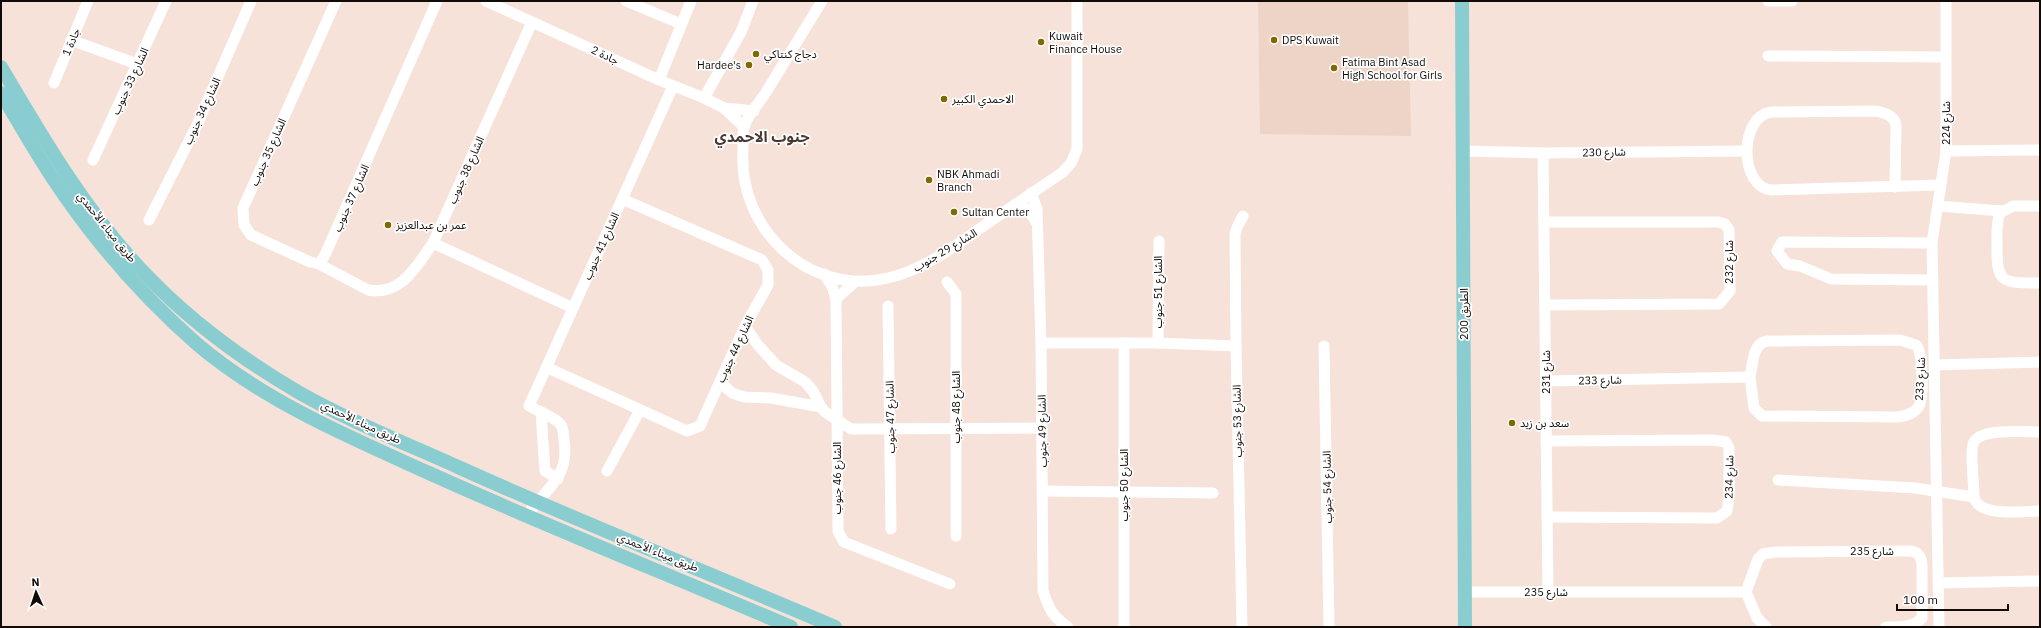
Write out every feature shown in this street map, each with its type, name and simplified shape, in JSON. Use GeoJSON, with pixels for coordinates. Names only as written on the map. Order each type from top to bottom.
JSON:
{"type":"FeatureCollection","features":[{"type":"Feature","properties":{"kind":"main road","name":"الطريق 200"},"geometry":{"type":"LineString","coordinates":[[1462,1],[1466,627]]}},
{"type":"Feature","properties":{"kind":"main road","name":"طريق ميناء الأحمدي"},"geometry":{"type":"LineString","coordinates":[[1,68],[54,156],[78,192],[150,279],[203,326],[241,355],[304,395],[345,416],[536,502],[835,627]]}},
{"type":"Feature","properties":{"kind":"main road","name":"طريق ميناء الأحمدي"},"geometry":{"type":"LineString","coordinates":[[1,93],[51,176],[111,257],[135,285],[198,344],[228,367],[304,414],[358,442],[526,517],[791,627]]}},
{"type":"Feature","properties":{"kind":"street","name":"جادة 1"},"geometry":{"type":"LineString","coordinates":[[54,82],[88,1]]}},
{"type":"Feature","properties":{"kind":"street","name":"الشارع 33 جنوب"},"geometry":{"type":"LineString","coordinates":[[93,160],[166,1]]}},
{"type":"Feature","properties":{"kind":"street","name":"الشارع 34 جنوب"},"geometry":{"type":"LineString","coordinates":[[149,220],[197,125],[251,1]]}},
{"type":"Feature","properties":{"kind":"street","name":"الشارع 35 جنوب"},"geometry":{"type":"LineString","coordinates":[[319,264],[310,262],[251,235],[244,225],[243,208],[336,1]]}},
{"type":"Feature","properties":{"kind":"street","name":"الشارع 37 جنوب"},"geometry":{"type":"LineString","coordinates":[[319,264],[325,255],[437,1]]}},
{"type":"Feature","properties":{"kind":"street","name":"جادة 2"},"geometry":{"type":"LineString","coordinates":[[486,1],[659,80],[704,98],[724,108],[744,127]]}},
{"type":"Feature","properties":{"kind":"street"},"geometry":{"type":"LineString","coordinates":[[626,1],[681,24]]}},
{"type":"Feature","properties":{"kind":"street"},"geometry":{"type":"LineString","coordinates":[[659,80],[691,1]]}},
{"type":"Feature","properties":{"kind":"street"},"geometry":{"type":"LineString","coordinates":[[704,98],[741,32],[753,1]]}},
{"type":"Feature","properties":{"kind":"street","name":"الشارع 29 جنوب"},"geometry":{"type":"LineString","coordinates":[[822,1],[744,127],[742,165],[746,191],[760,224],[774,242],[787,254],[803,265],[824,274],[855,282],[888,278],[920,266],[950,250],[1063,172],[1071,163],[1077,149],[1077,1]]}},
{"type":"Feature","properties":{"kind":"street"},"geometry":{"type":"LineString","coordinates":[[1768,1],[1792,1]]}},
{"type":"Feature","properties":{"kind":"street","name":"شارع 224"},"geometry":{"type":"LineString","coordinates":[[1946,1],[1946,151],[2040,150]]}},
{"type":"Feature","properties":{"kind":"street","name":"الشارع 38 جنوب"},"geometry":{"type":"LineString","coordinates":[[433,243],[532,22]]}},
{"type":"Feature","properties":{"kind":"street"},"geometry":{"type":"LineString","coordinates":[[72,40],[137,64]]}},
{"type":"Feature","properties":{"kind":"street"},"geometry":{"type":"LineString","coordinates":[[1768,56],[1946,57]]}},
{"type":"Feature","properties":{"kind":"street","name":"الشارع 41 جنوب"},"geometry":{"type":"LineString","coordinates":[[541,412],[530,406],[673,86]]}},
{"type":"Feature","properties":{"kind":"street","name":"جادة 2"},"geometry":{"type":"LineString","coordinates":[[724,108],[754,111]]}},
{"type":"Feature","properties":{"kind":"street"},"geometry":{"type":"LineString","coordinates":[[1895,187],[1896,125],[1894,119],[1882,112],[1767,113],[1755,120],[1746,151],[1754,180],[1758,186],[1765,190],[1895,187],[1940,185]]}},
{"type":"Feature","properties":{"kind":"street","name":"شارع 230"},"geometry":{"type":"LineString","coordinates":[[1463,151],[1543,153],[1746,151]]}},
{"type":"Feature","properties":{"kind":"street"},"geometry":{"type":"LineString","coordinates":[[1918,622],[1939,626],[1932,243],[1946,151]]}},
{"type":"Feature","properties":{"kind":"street","name":"شارع 231"},"geometry":{"type":"LineString","coordinates":[[1543,153],[1547,381],[1546,441],[1548,592]]}},
{"type":"Feature","properties":{"kind":"street"},"geometry":{"type":"LineString","coordinates":[[1024,198],[1037,225]]}},
{"type":"Feature","properties":{"kind":"street","name":"الشارع 49 جنوب"},"geometry":{"type":"LineString","coordinates":[[1024,198],[1037,209],[1041,343],[1043,591],[1050,610],[1057,619],[1068,627]]}},
{"type":"Feature","properties":{"kind":"street","name":"الشارع 44 جنوب"},"geometry":{"type":"LineString","coordinates":[[548,368],[687,431],[695,429],[700,426],[745,326],[768,285],[768,270],[762,260],[622,199]]}},
{"type":"Feature","properties":{"kind":"street"},"geometry":{"type":"LineString","coordinates":[[1938,206],[2002,211],[2013,206],[2040,206]]}},
{"type":"Feature","properties":{"kind":"street"},"geometry":{"type":"LineString","coordinates":[[2002,211],[1998,220],[1996,263],[1998,272],[2002,277],[2010,282],[2040,282]]}},
{"type":"Feature","properties":{"kind":"street","name":"الشارع 53 جنوب"},"geometry":{"type":"LineString","coordinates":[[1242,627],[1235,234],[1243,216]]}},
{"type":"Feature","properties":{"kind":"street","name":"شارع 232"},"geometry":{"type":"LineString","coordinates":[[1544,222],[1718,222],[1725,224],[1729,230],[1730,292],[1719,304],[1545,305]]}},
{"type":"Feature","properties":{"kind":"street","name":"الشارع 51 جنوب"},"geometry":{"type":"LineString","coordinates":[[1158,343],[1159,241]]}},
{"type":"Feature","properties":{"kind":"street"},"geometry":{"type":"LineString","coordinates":[[1932,243],[1782,242],[1777,252],[1787,264],[1800,266],[1831,280],[1933,280]]}},
{"type":"Feature","properties":{"kind":"street"},"geometry":{"type":"LineString","coordinates":[[319,264],[368,290],[383,291],[404,280],[433,243],[574,308]]}},
{"type":"Feature","properties":{"kind":"street","name":"الشارع 46 جنوب"},"geometry":{"type":"LineString","coordinates":[[824,274],[832,286],[836,299],[838,531],[844,542],[950,584]]}},
{"type":"Feature","properties":{"kind":"street"},"geometry":{"type":"LineString","coordinates":[[836,299],[855,282]]}},
{"type":"Feature","properties":{"kind":"street","name":"الشارع 48 جنوب"},"geometry":{"type":"LineString","coordinates":[[947,282],[956,294],[956,536]]}},
{"type":"Feature","properties":{"kind":"street","name":"الشارع 47 جنوب"},"geometry":{"type":"LineString","coordinates":[[888,306],[891,430],[891,529]]}},
{"type":"Feature","properties":{"kind":"street"},"geometry":{"type":"LineString","coordinates":[[745,326],[758,345],[776,365],[805,382],[821,407],[847,427],[855,430],[1042,428]]}},
{"type":"Feature","properties":{"kind":"street","name":"شارع 233"},"geometry":{"type":"LineString","coordinates":[[1900,340],[1912,342],[1919,349],[1921,356],[1921,400],[1914,411],[1904,416],[1762,416],[1754,408],[1750,377],[1757,346],[1761,342],[1900,340]]}},
{"type":"Feature","properties":{"kind":"street"},"geometry":{"type":"LineString","coordinates":[[1041,343],[1158,343],[1236,346]]}},
{"type":"Feature","properties":{"kind":"street","name":"الشارع 50 جنوب"},"geometry":{"type":"LineString","coordinates":[[1124,343],[1124,627]]}},
{"type":"Feature","properties":{"kind":"street","name":"الشارع 54 جنوب"},"geometry":{"type":"LineString","coordinates":[[1324,346],[1329,627]]}},
{"type":"Feature","properties":{"kind":"street"},"geometry":{"type":"LineString","coordinates":[[1919,349],[1935,350]]}},
{"type":"Feature","properties":{"kind":"street"},"geometry":{"type":"LineString","coordinates":[[1935,365],[2040,362]]}},
{"type":"Feature","properties":{"kind":"street","name":"شارع 233"},"geometry":{"type":"LineString","coordinates":[[1547,381],[1750,377]]}},
{"type":"Feature","properties":{"kind":"street"},"geometry":{"type":"LineString","coordinates":[[720,382],[732,393],[744,397],[771,398],[821,407]]}},
{"type":"Feature","properties":{"kind":"street"},"geometry":{"type":"LineString","coordinates":[[606,471],[640,410]]}},
{"type":"Feature","properties":{"kind":"street"},"geometry":{"type":"LineString","coordinates":[[541,412],[545,471],[558,479]]}},
{"type":"Feature","properties":{"kind":"street"},"geometry":{"type":"LineString","coordinates":[[526,517],[536,502],[558,479],[565,464],[567,455],[562,426],[557,421],[541,412]]}},
{"type":"Feature","properties":{"kind":"street"},"geometry":{"type":"LineString","coordinates":[[2040,432],[1988,433],[1976,439],[1972,446],[1974,497],[1978,504],[1990,511],[2040,511]]}},
{"type":"Feature","properties":{"kind":"street","name":"شارع 234"},"geometry":{"type":"LineString","coordinates":[[1546,441],[1713,440],[1726,442],[1729,448],[1730,498],[1727,511],[1717,518],[1547,517]]}},
{"type":"Feature","properties":{"kind":"street"},"geometry":{"type":"LineString","coordinates":[[1778,480],[1894,486],[1974,497]]}},
{"type":"Feature","properties":{"kind":"street"},"geometry":{"type":"LineString","coordinates":[[1043,491],[1213,493]]}},
{"type":"Feature","properties":{"kind":"street","name":"شارع 235"},"geometry":{"type":"LineString","coordinates":[[1465,592],[1746,592],[1758,558],[1770,552],[1910,551],[1917,553],[1922,559]]}},
{"type":"Feature","properties":{"kind":"street"},"geometry":{"type":"LineString","coordinates":[[1886,627],[1909,626],[1918,622],[1923,612],[1922,559],[1930,556],[1938,556]]}},
{"type":"Feature","properties":{"kind":"street"},"geometry":{"type":"LineString","coordinates":[[1939,584],[2040,581]]}},
{"type":"Feature","properties":{"kind":"street"},"geometry":{"type":"LineString","coordinates":[[1746,592],[1757,618],[1766,627]]}},
{"type":"Feature","properties":{"kind":"shaded area","name":"Fatima Bint Asad High School for Girls"},"geometry":{"type":"Polygon","coordinates":[[[1258,1],[1408,1],[1411,136],[1260,134],[1258,1]]]}},
{"type":"Feature","properties":{"kind":"place","name":"DPS Kuwait"},"geometry":{"type":"Point","coordinates":[1274,40]}},
{"type":"Feature","properties":{"kind":"place","name":"Kuwait Finance House"},"geometry":{"type":"Point","coordinates":[1041,42]}},
{"type":"Feature","properties":{"kind":"place","name":"دجاج كنتاكي"},"geometry":{"type":"Point","coordinates":[756,54]}},
{"type":"Feature","properties":{"kind":"place","name":"Hardee's"},"geometry":{"type":"Point","coordinates":[749,65]}},
{"type":"Feature","properties":{"kind":"place","name":"Fatima Bint Asad High School for Girls"},"geometry":{"type":"Point","coordinates":[1334,68]}},
{"type":"Feature","properties":{"kind":"place","name":"الاحمدي الكبير"},"geometry":{"type":"Point","coordinates":[944,99]}},
{"type":"Feature","properties":{"kind":"place","name":"NBK Ahmadi Branch"},"geometry":{"type":"Point","coordinates":[929,180]}},
{"type":"Feature","properties":{"kind":"place","name":"Sultan Center"},"geometry":{"type":"Point","coordinates":[954,212]}},
{"type":"Feature","properties":{"kind":"place","name":"عمر بن عبدالعزيز"},"geometry":{"type":"Point","coordinates":[388,225]}},
{"type":"Feature","properties":{"kind":"place","name":"سعد بن زيد"},"geometry":{"type":"Point","coordinates":[1512,423]}},
{"type":"Feature","properties":{"kind":"district","name":"جنوب الاحمدي"},"geometry":{"type":"Point","coordinates":[762,136]}}]}
